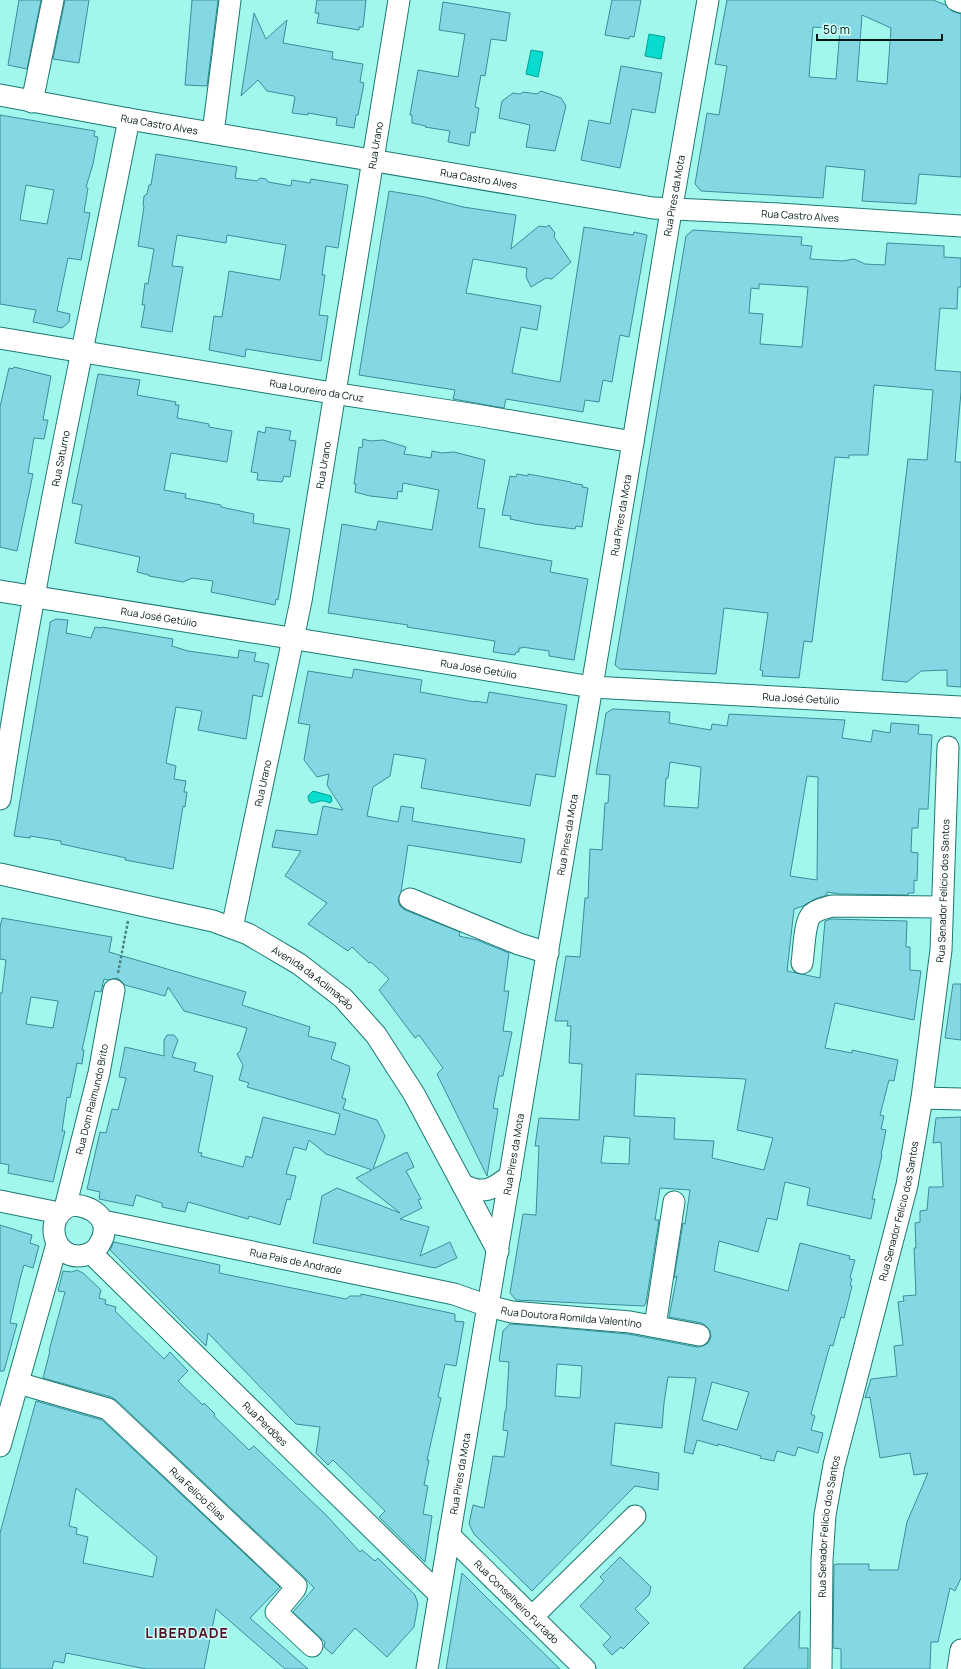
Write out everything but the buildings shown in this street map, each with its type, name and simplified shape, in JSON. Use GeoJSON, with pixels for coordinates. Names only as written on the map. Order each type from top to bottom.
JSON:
{"type":"FeatureCollection","features":[{"type":"Feature","properties":{"kind":"street"},"geometry":{"type":"LineString","coordinates":[[32,102],[53,0]]}},
{"type":"Feature","properties":{"kind":"street"},"geometry":{"type":"LineString","coordinates":[[213,133],[230,0]]}},
{"type":"Feature","properties":{"kind":"street","name":"Rua Urano"},"geometry":{"type":"LineString","coordinates":[[232,928],[294,639],[399,0]]}},
{"type":"Feature","properties":{"kind":"street","name":"Rua Pires da Mota"},"geometry":{"type":"LineString","coordinates":[[426,1669],[498,1251],[708,0]]}},
{"type":"Feature","properties":{"kind":"street"},"geometry":{"type":"LineString","coordinates":[[956,0],[961,2]]}},
{"type":"Feature","properties":{"kind":"street","name":"Rua Castro Alves"},"geometry":{"type":"LineString","coordinates":[[0,95],[32,102],[373,162],[622,204],[672,209],[779,214],[961,226]]}},
{"type":"Feature","properties":{"kind":"street","name":"Rua Saturno"},"geometry":{"type":"LineString","coordinates":[[0,799],[33,596],[129,119]]}},
{"type":"Feature","properties":{"kind":"street","name":"Rua Loureiro da Cruz"},"geometry":{"type":"LineString","coordinates":[[0,338],[633,442]]}},
{"type":"Feature","properties":{"kind":"street","name":"Rua José Getúlio"},"geometry":{"type":"LineString","coordinates":[[0,591],[592,687],[961,707]]}},
{"type":"Feature","properties":{"kind":"street","name":"Rua Senador Felício dos Santos"},"geometry":{"type":"LineString","coordinates":[[821,1669],[822,1560],[825,1514],[834,1465],[907,1185],[922,1098],[941,950],[948,747]]}},
{"type":"Feature","properties":{"kind":"street","name":"Avenida da Aclimação"},"geometry":{"type":"LineString","coordinates":[[0,874],[213,921],[262,942],[299,964],[348,1003],[376,1035],[414,1094],[498,1251]]}},
{"type":"Feature","properties":{"kind":"street"},"geometry":{"type":"LineString","coordinates":[[410,899],[519,944],[548,953]]}},
{"type":"Feature","properties":{"kind":"street"},"geometry":{"type":"LineString","coordinates":[[802,963],[808,923],[811,914],[819,909],[832,906],[942,907]]}},
{"type":"Feature","properties":{"kind":"street","name":"Rua Dom Raimundo Brito"},"geometry":{"type":"LineString","coordinates":[[62,1211],[98,1073],[114,990]]}},
{"type":"Feature","properties":{"kind":"street"},"geometry":{"type":"LineString","coordinates":[[922,1098],[961,1099]]}},
{"type":"Feature","properties":{"kind":"street"},"geometry":{"type":"LineString","coordinates":[[462,1184],[474,1190],[485,1190],[497,1185],[510,1176]]}},
{"type":"Feature","properties":{"kind":"street"},"geometry":{"type":"LineString","coordinates":[[0,1201],[62,1211]]}},
{"type":"Feature","properties":{"kind":"street","name":"Rua Doutora Romilda Valentino"},"geometry":{"type":"LineString","coordinates":[[655,1326],[674,1202]]}},
{"type":"Feature","properties":{"kind":"street"},"geometry":{"type":"LineString","coordinates":[[72,1206],[88,1207],[94,1211],[103,1222],[103,1240],[98,1247],[91,1253],[78,1256],[66,1253],[57,1244],[53,1233],[55,1221],[62,1211],[72,1206]]}},
{"type":"Feature","properties":{"kind":"street","name":"Rua Pais de Andrade"},"geometry":{"type":"LineString","coordinates":[[103,1222],[454,1294],[488,1306]]}},
{"type":"Feature","properties":{"kind":"street"},"geometry":{"type":"LineString","coordinates":[[0,1446],[57,1244]]}},
{"type":"Feature","properties":{"kind":"street","name":"Rua Perdões"},"geometry":{"type":"LineString","coordinates":[[91,1253],[439,1594]]}},
{"type":"Feature","properties":{"kind":"street","name":"Rua Doutora Romilda Valentino"},"geometry":{"type":"LineString","coordinates":[[488,1306],[512,1312],[630,1322],[700,1335]]}},
{"type":"Feature","properties":{"kind":"street","name":"Rua Felício Elias"},"geometry":{"type":"LineString","coordinates":[[18,1383],[108,1409],[296,1586],[276,1612],[312,1646]]}},
{"type":"Feature","properties":{"kind":"street"},"geometry":{"type":"LineString","coordinates":[[532,1617],[635,1516]]}},
{"type":"Feature","properties":{"kind":"street","name":"Rua Conselheiro Furtado"},"geometry":{"type":"LineString","coordinates":[[449,1535],[585,1669]]}},
{"type":"Feature","properties":{"kind":"street"},"geometry":{"type":"LineString","coordinates":[[958,1669],[961,1650]]}},
{"type":"Feature","properties":{"kind":"path"},"geometry":{"type":"LineString","coordinates":[[114,990],[131,902]]}},
{"type":"Feature","properties":{"kind":"water"},"geometry":{"type":"Polygon","coordinates":[[[649,34],[665,37],[661,59],[645,56],[649,34]]]}},
{"type":"Feature","properties":{"kind":"water"},"geometry":{"type":"Polygon","coordinates":[[[531,50],[543,52],[538,77],[526,74],[531,50]]]}},
{"type":"Feature","properties":{"kind":"water"},"geometry":{"type":"Polygon","coordinates":[[[313,791],[331,796],[332,801],[330,803],[320,801],[311,803],[308,796],[313,791]]]}},
{"type":"Feature","properties":{"kind":"district","name":"LIBERDADE"},"geometry":{"type":"Point","coordinates":[187,1632]}}]}
